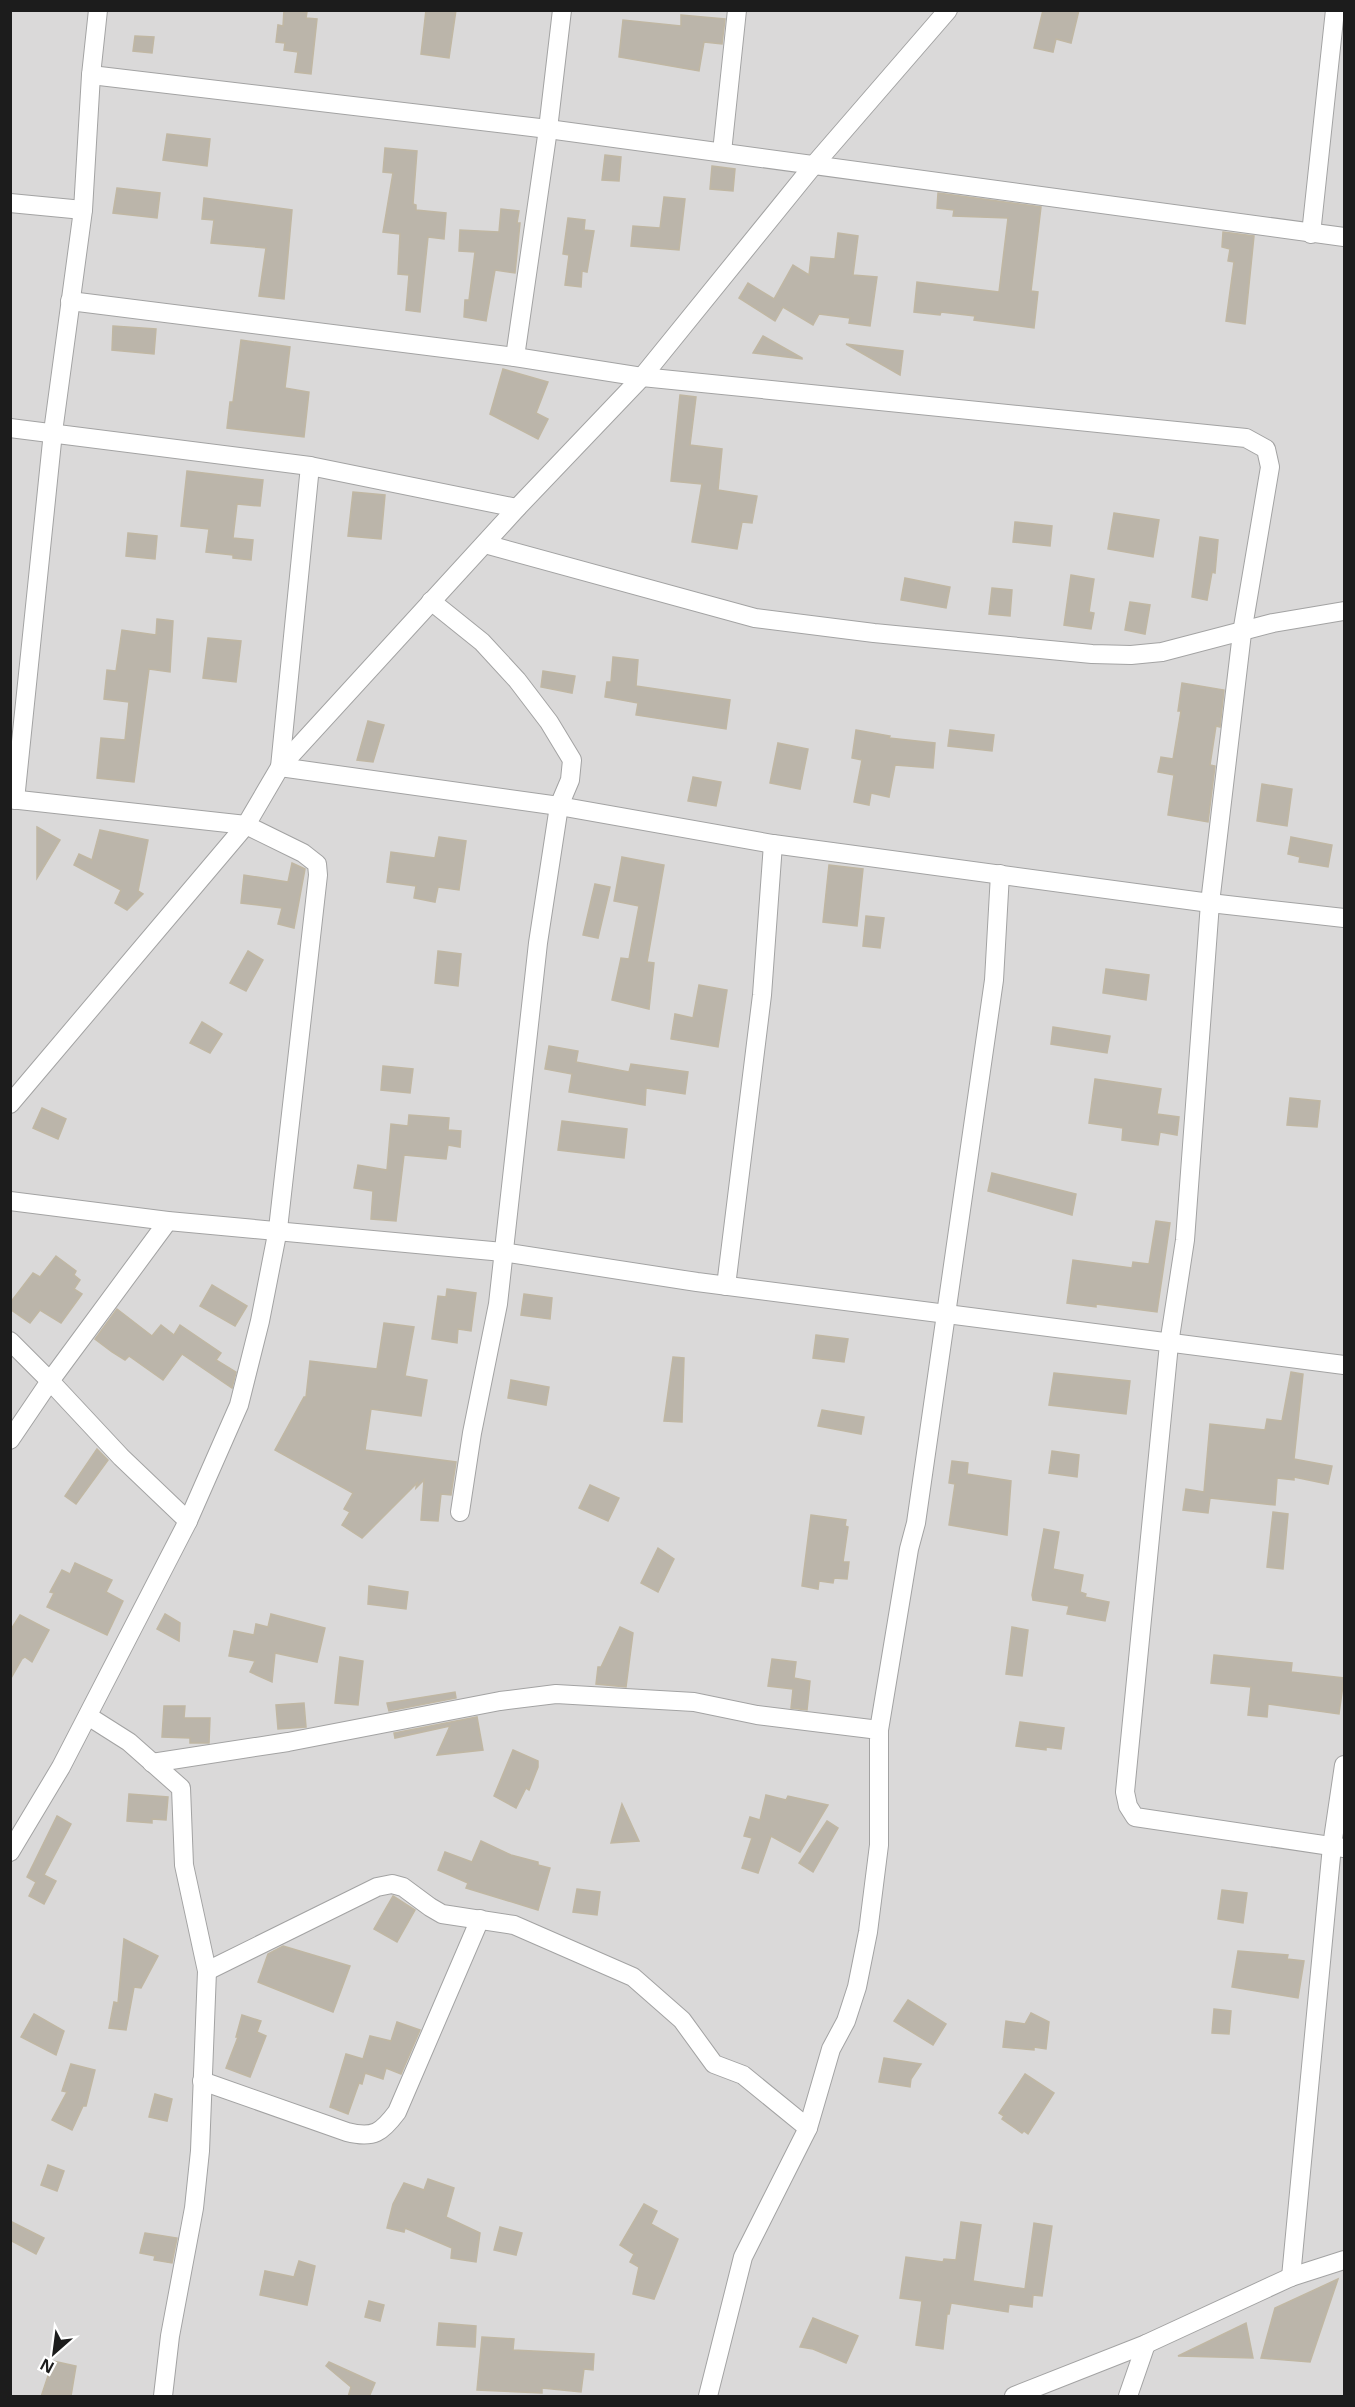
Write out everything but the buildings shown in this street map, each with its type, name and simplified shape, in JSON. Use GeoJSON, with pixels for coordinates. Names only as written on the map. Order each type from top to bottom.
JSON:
{"type":"FeatureCollection","features":[{"type":"Feature","properties":{"kind":"street"},"geometry":{"type":"LineString","coordinates":[[10,1852],[61,1767],[188,1521],[239,1405],[260,1321],[278,1229],[318,875],[316,864],[303,853],[246,825],[13,800],[53,432],[83,210],[91,75],[98,10]]}},
{"type":"Feature","properties":{"kind":"street"},"geometry":{"type":"LineString","coordinates":[[515,357],[548,129],[562,10]]}},
{"type":"Feature","properties":{"kind":"street"},"geometry":{"type":"LineString","coordinates":[[722,152],[737,10]]}},
{"type":"Feature","properties":{"kind":"street"},"geometry":{"type":"LineString","coordinates":[[10,1104],[246,825],[280,767],[517,508],[642,377],[813,166],[948,10]]}},
{"type":"Feature","properties":{"kind":"street"},"geometry":{"type":"LineString","coordinates":[[1311,234],[1335,10]]}},
{"type":"Feature","properties":{"kind":"street"},"geometry":{"type":"LineString","coordinates":[[91,75],[548,129],[1344,237]]}},
{"type":"Feature","properties":{"kind":"street"},"geometry":{"type":"LineString","coordinates":[[10,203],[83,210]]}},
{"type":"Feature","properties":{"kind":"street"},"geometry":{"type":"LineString","coordinates":[[70,301],[515,357],[642,377],[1246,438],[1266,449],[1270,466],[1242,633],[1210,903],[1185,1240],[1169,1344],[1125,1792],[1128,1806],[1135,1817],[1338,1847]]}},
{"type":"Feature","properties":{"kind":"street"},"geometry":{"type":"LineString","coordinates":[[10,428],[310,466],[517,508]]}},
{"type":"Feature","properties":{"kind":"street"},"geometry":{"type":"LineString","coordinates":[[280,767],[310,466]]}},
{"type":"Feature","properties":{"kind":"street"},"geometry":{"type":"LineString","coordinates":[[485,544],[755,618],[822,627],[1092,654],[1131,655],[1162,652],[1242,633],[1273,623],[1344,611]]}},
{"type":"Feature","properties":{"kind":"street"},"geometry":{"type":"LineString","coordinates":[[431,601],[482,642],[517,680],[549,722],[572,760],[570,780],[559,806],[538,943],[498,1304],[472,1433],[460,1512]]}},
{"type":"Feature","properties":{"kind":"street"},"geometry":{"type":"LineString","coordinates":[[280,767],[559,806],[773,844],[1210,903],[1344,918]]}},
{"type":"Feature","properties":{"kind":"street"},"geometry":{"type":"LineString","coordinates":[[726,1286],[762,995],[773,844]]}},
{"type":"Feature","properties":{"kind":"street"},"geometry":{"type":"LineString","coordinates":[[708,2397],[743,2257],[808,2128],[831,2049],[846,2021],[857,1987],[868,1932],[879,1845],[879,1730],[916,1523],[947,1315],[994,980],[1000,874]]}},
{"type":"Feature","properties":{"kind":"street"},"geometry":{"type":"LineString","coordinates":[[10,1201],[168,1221],[278,1229],[503,1252],[726,1286],[1344,1365]]}},
{"type":"Feature","properties":{"kind":"street"},"geometry":{"type":"LineString","coordinates":[[10,1440],[168,1221]]}},
{"type":"Feature","properties":{"kind":"street"},"geometry":{"type":"LineString","coordinates":[[10,1341],[121,1457],[188,1521]]}},
{"type":"Feature","properties":{"kind":"street"},"geometry":{"type":"LineString","coordinates":[[152,1763],[288,1742],[500,1701],[556,1694],[694,1702],[767,1717],[879,1730]]}},
{"type":"Feature","properties":{"kind":"street"},"geometry":{"type":"LineString","coordinates":[[88,1716],[129,1742],[181,1788],[183,1865],[207,1971],[200,2151],[194,2208],[170,2336],[163,2397]]}},
{"type":"Feature","properties":{"kind":"street"},"geometry":{"type":"LineString","coordinates":[[1291,2277],[1338,1847],[1344,1765]]}},
{"type":"Feature","properties":{"kind":"street"},"geometry":{"type":"LineString","coordinates":[[207,1971],[377,1887],[392,1884],[411,1892],[442,1914],[514,1925],[633,1977],[682,2020],[714,2064],[743,2074],[808,2128]]}},
{"type":"Feature","properties":{"kind":"street"},"geometry":{"type":"LineString","coordinates":[[202,2081],[347,2132],[360,2135],[372,2134],[384,2129],[397,2112],[480,1919]]}},
{"type":"Feature","properties":{"kind":"street"},"geometry":{"type":"LineString","coordinates":[[1014,2397],[1146,2344],[1291,2277],[1344,2260]]}},
{"type":"Feature","properties":{"kind":"street"},"geometry":{"type":"LineString","coordinates":[[1128,2397],[1146,2344]]}},
{"type":"Feature","properties":{"kind":"shaded area"},"geometry":{"type":"Polygon","coordinates":[[[11,11],[1344,11],[1344,2396],[11,2396],[11,11]]]}}]}
